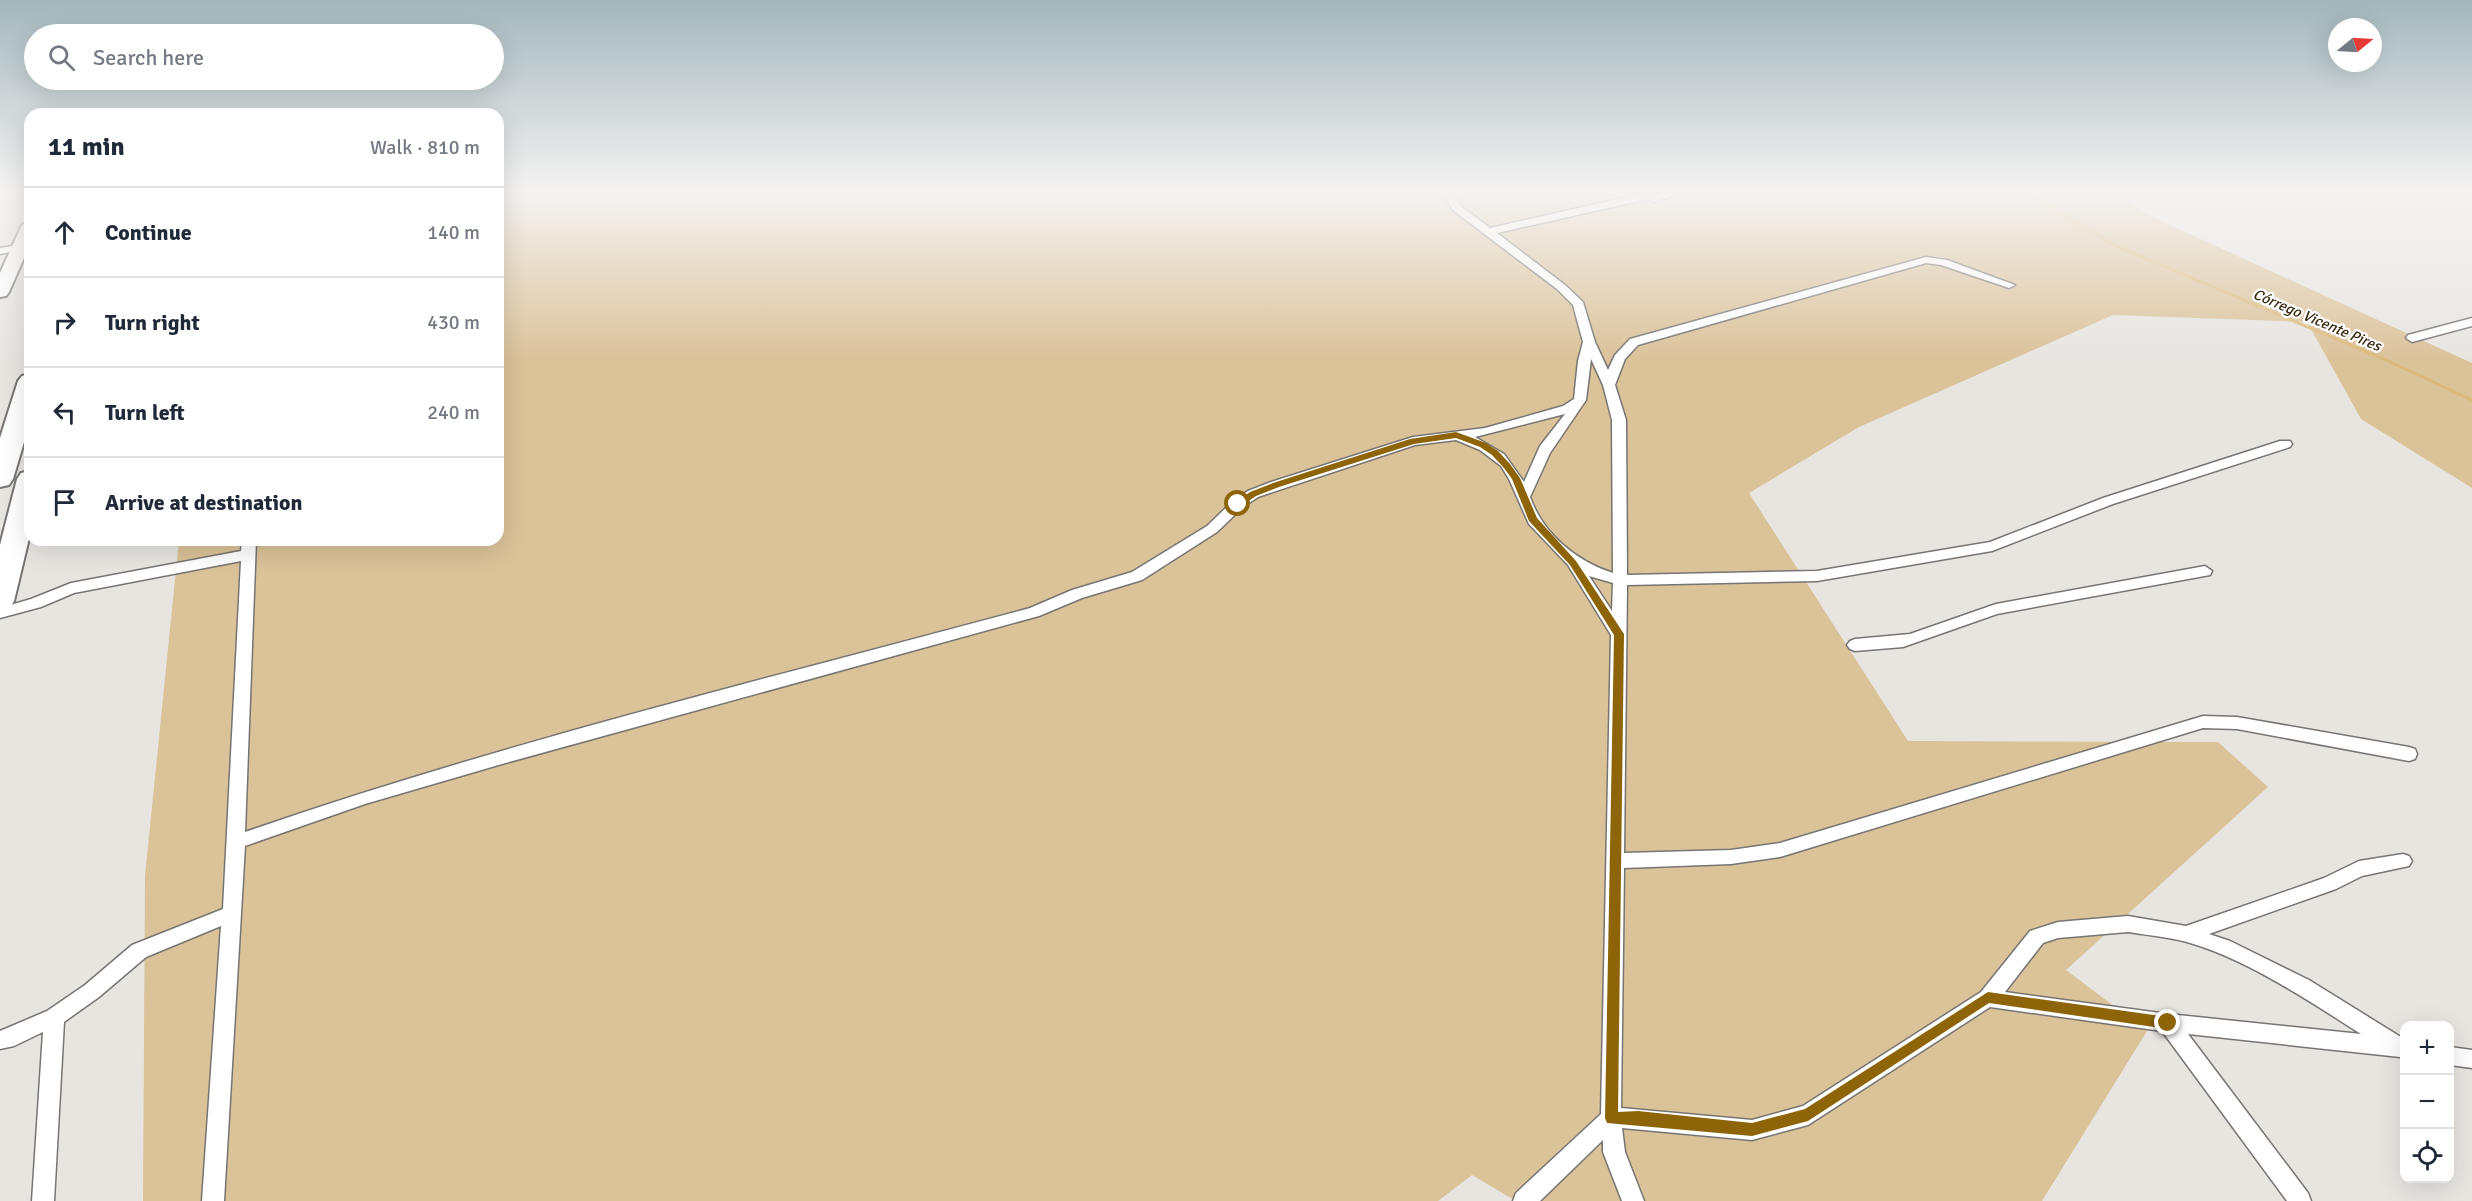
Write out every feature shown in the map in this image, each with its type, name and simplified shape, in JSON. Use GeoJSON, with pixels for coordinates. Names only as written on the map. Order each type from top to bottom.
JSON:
{"type":"FeatureCollection","features":[{"type":"Feature","properties":{"kind":"highway"},"geometry":{"type":"LineString","coordinates":[[0,478],[24,400]]}},
{"type":"Feature","properties":{"kind":"highway"},"geometry":{"type":"LineString","coordinates":[[0,602],[24,504]]}},
{"type":"Feature","properties":{"kind":"street"},"geometry":{"type":"LineString","coordinates":[[0,292],[18,249]]}},
{"type":"Feature","properties":{"kind":"street"},"geometry":{"type":"LineString","coordinates":[[1511,249],[1561,287],[1579,304],[1589,342],[1609,386],[1618,420],[1620,580],[1611,1118],[1614,1152],[1633,1201]]}},
{"type":"Feature","properties":{"kind":"street"},"geometry":{"type":"LineString","coordinates":[[1609,386],[1619,358],[1634,342],[1926,260],[1943,262],[2009,285]]}},
{"type":"Feature","properties":{"kind":"street"},"geometry":{"type":"LineString","coordinates":[[2412,338],[2472,322]]}},
{"type":"Feature","properties":{"kind":"street"},"geometry":{"type":"LineString","coordinates":[[1523,498],[1533,481],[1543,454],[1556,434],[1571,418],[1580,400],[1584,361],[1589,342]]}},
{"type":"Feature","properties":{"kind":"street"},"geometry":{"type":"LineString","coordinates":[[236,842],[363,798],[492,760],[1034,612],[1077,594],[1137,576],[1212,529],[1253,494],[1413,441],[1485,432],[1568,409],[1580,400]]}},
{"type":"Feature","properties":{"kind":"street"},"geometry":{"type":"LineString","coordinates":[[1456,435],[1483,445],[1495,453],[1516,478],[1533,519],[1573,563],[1619,634]]}},
{"type":"Feature","properties":{"kind":"street"},"geometry":{"type":"LineString","coordinates":[[1573,563],[1589,571],[1620,580],[1817,576],[1992,546],[2108,501],[2285,444]]}},
{"type":"Feature","properties":{"kind":"street"},"geometry":{"type":"LineString","coordinates":[[0,613],[36,603],[71,588],[249,548],[236,842],[213,1201]]}},
{"type":"Feature","properties":{"kind":"street"},"geometry":{"type":"LineString","coordinates":[[1855,645],[1897,643],[1918,638],[1993,610],[2020,603],[2046,602],[2059,596],[2205,571]]}},
{"type":"Feature","properties":{"kind":"street"},"geometry":{"type":"LineString","coordinates":[[1616,861],[1731,857],[1780,850],[2203,722],[2237,723],[2409,754]]}},
{"type":"Feature","properties":{"kind":"street"},"geometry":{"type":"LineString","coordinates":[[2186,934],[2330,884],[2359,869],[2403,861]]}},
{"type":"Feature","properties":{"kind":"street"},"geometry":{"type":"LineString","coordinates":[[0,1040],[7,1039],[54,1017],[92,991],[139,951],[231,914]]}},
{"type":"Feature","properties":{"kind":"street"},"geometry":{"type":"LineString","coordinates":[[1524,1201],[1611,1118],[1638,1118],[1752,1130],[1808,1115],[1988,998],[2037,937],[2058,930],[2128,924],[2186,934],[2223,946],[2302,986],[2400,1047]]}},
{"type":"Feature","properties":{"kind":"street"},"geometry":{"type":"LineString","coordinates":[[1988,998],[2168,1023],[2400,1048]]}},
{"type":"Feature","properties":{"kind":"street"},"geometry":{"type":"LineString","coordinates":[[43,1201],[54,1017]]}},
{"type":"Feature","properties":{"kind":"street"},"geometry":{"type":"LineString","coordinates":[[2168,1023],[2300,1201]]}},
{"type":"Feature","properties":{"kind":"street"},"geometry":{"type":"LineString","coordinates":[[2454,1057],[2472,1059]]}},
{"type":"Feature","properties":{"kind":"shaded area"},"geometry":{"type":"Polygon","coordinates":[[[504,249],[2223,249],[2472,363],[2472,488],[2361,419],[2307,322],[2113,315],[1859,427],[1749,493],[1908,741],[2218,742],[2268,787],[2066,970],[2147,1031],[2042,1201],[1516,1201],[1472,1175],[1438,1201],[143,1201],[145,876],[178,546],[504,546],[504,249]]]}},
{"type":"Feature","properties":{"kind":"waterway","name":"Córrego Vicente Pires"},"geometry":{"type":"LineString","coordinates":[[2123,249],[2386,360],[2472,400]]}},
{"type":"Feature","properties":{"kind":"route"},"geometry":{"type":"LineString","coordinates":[[1238,504],[1253,494],[1276,485],[1413,441],[1456,435],[1483,445],[1495,453],[1507,466],[1516,478],[1533,519],[1573,563],[1619,634],[1611,1118],[1638,1118],[1752,1130],[1808,1115],[1988,998],[2168,1023]]}}]}
